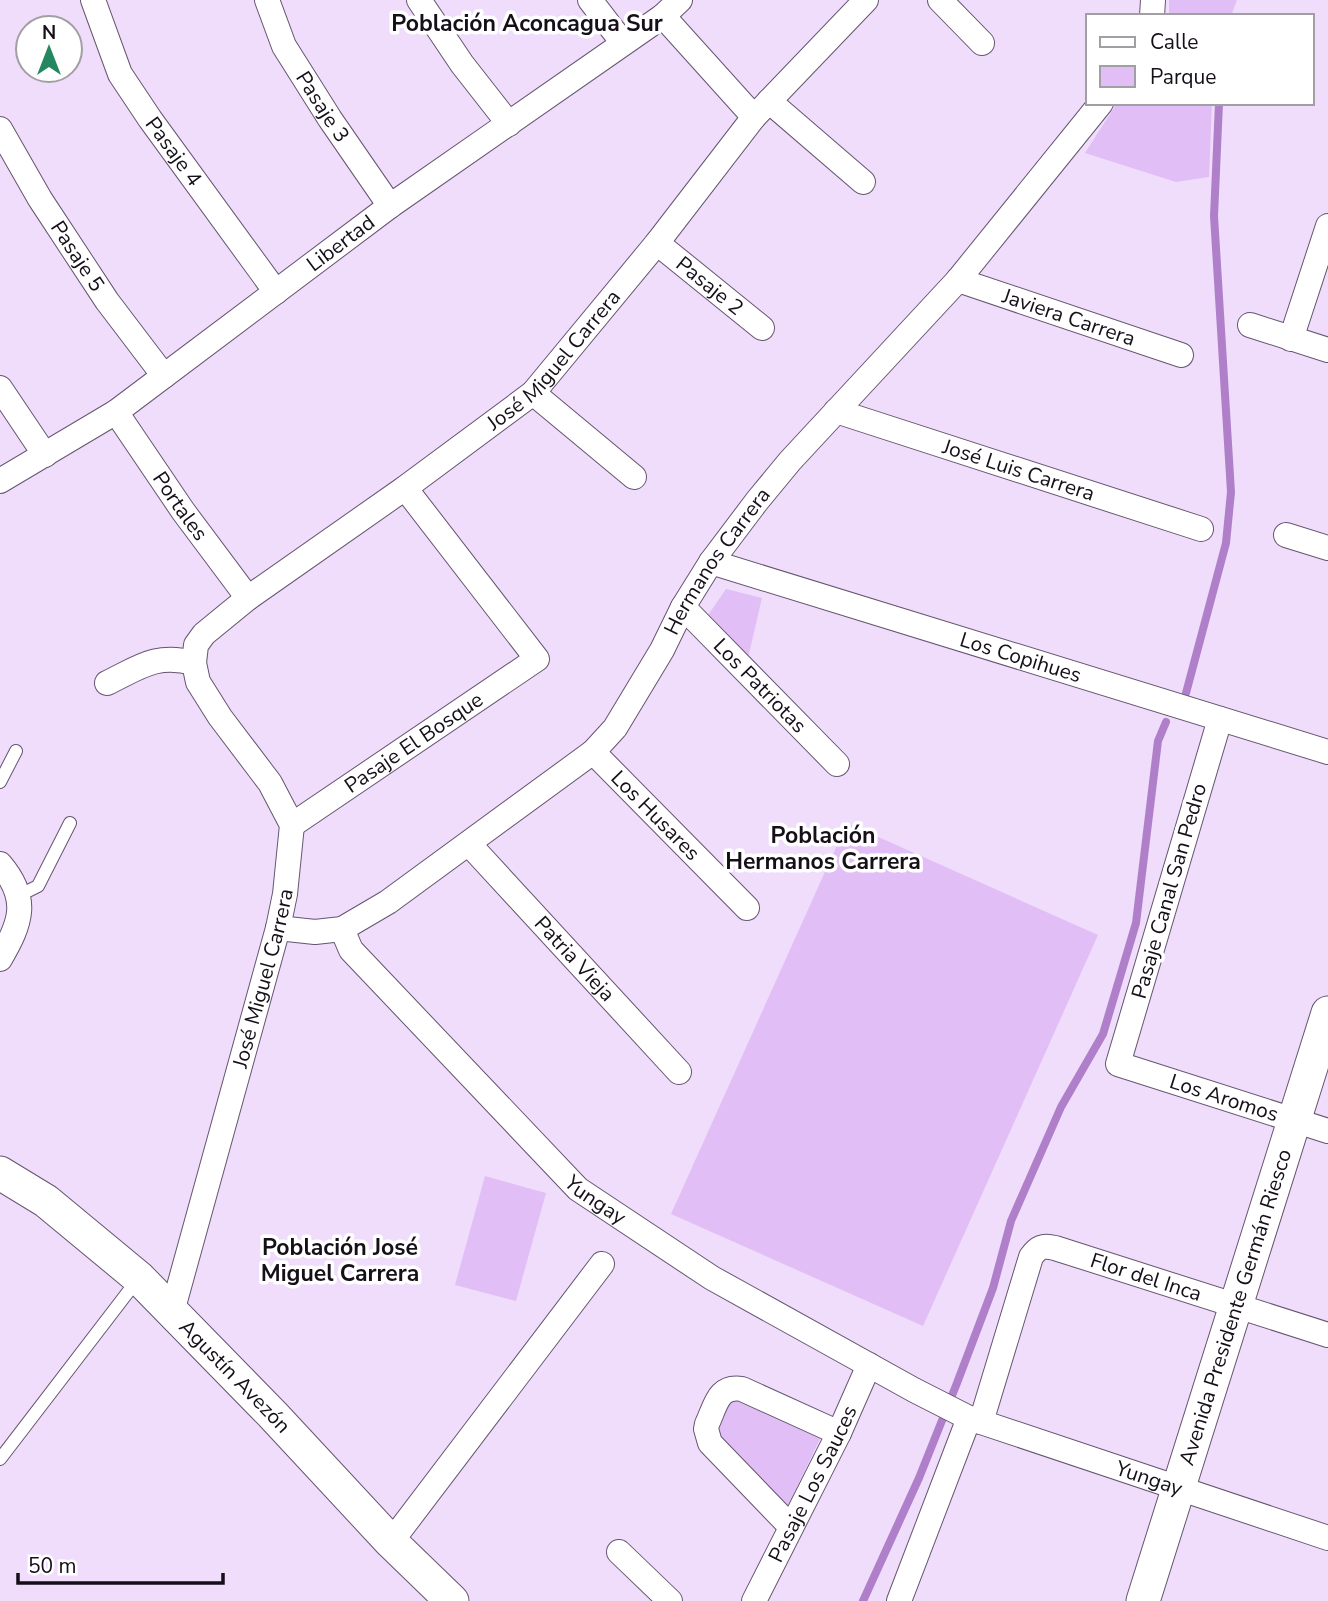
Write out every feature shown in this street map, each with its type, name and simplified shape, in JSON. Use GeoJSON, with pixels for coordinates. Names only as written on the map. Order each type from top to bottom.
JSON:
{"type":"FeatureCollection","features":[{"type":"Feature","properties":{"kind":"street","name":"Pasaje 4"},"geometry":{"type":"LineString","coordinates":[[93,0],[120,74],[150,120],[276,292]]}},
{"type":"Feature","properties":{"kind":"street","name":"Pasaje 3"},"geometry":{"type":"LineString","coordinates":[[267,0],[284,46],[390,206]]}},
{"type":"Feature","properties":{"kind":"street"},"geometry":{"type":"LineString","coordinates":[[419,0],[462,64],[509,124]]}},
{"type":"Feature","properties":{"kind":"street"},"geometry":{"type":"LineString","coordinates":[[590,0],[623,43]]}},
{"type":"Feature","properties":{"kind":"street","name":"José Miguel Carrera"},"geometry":{"type":"LineString","coordinates":[[194,663],[196,645],[204,634],[248,598],[405,488],[533,393],[657,243],[761,109],[866,0]]}},
{"type":"Feature","properties":{"kind":"street"},"geometry":{"type":"LineString","coordinates":[[940,0],[982,43]]}},
{"type":"Feature","properties":{"kind":"street","name":"Libertad"},"geometry":{"type":"LineString","coordinates":[[0,481],[116,412],[390,206],[671,8]]}},
{"type":"Feature","properties":{"kind":"street"},"geometry":{"type":"LineString","coordinates":[[671,8],[761,109],[863,182]]}},
{"type":"Feature","properties":{"kind":"street","name":"Hermanos Carrera"},"geometry":{"type":"LineString","coordinates":[[278,928],[315,932],[342,929],[388,902],[593,752],[615,728],[711,562],[790,461],[958,279],[1099,105]]}},
{"type":"Feature","properties":{"kind":"street","name":"Pasaje 5"},"geometry":{"type":"LineString","coordinates":[[0,129],[40,199],[107,301],[164,376]]}},
{"type":"Feature","properties":{"kind":"street"},"geometry":{"type":"LineString","coordinates":[[1291,339],[1328,226]]}},
{"type":"Feature","properties":{"kind":"street","name":"Pasaje 2"},"geometry":{"type":"LineString","coordinates":[[657,243],[762,328]]}},
{"type":"Feature","properties":{"kind":"street","name":"Javiera Carrera"},"geometry":{"type":"LineString","coordinates":[[958,279],[1181,355]]}},
{"type":"Feature","properties":{"kind":"street"},"geometry":{"type":"LineString","coordinates":[[1250,325],[1328,350]]}},
{"type":"Feature","properties":{"kind":"street"},"geometry":{"type":"LineString","coordinates":[[0,388],[45,455]]}},
{"type":"Feature","properties":{"kind":"street"},"geometry":{"type":"LineString","coordinates":[[533,393],[634,477]]}},
{"type":"Feature","properties":{"kind":"street","name":"José Luis Carrera"},"geometry":{"type":"LineString","coordinates":[[836,411],[1201,529]]}},
{"type":"Feature","properties":{"kind":"street","name":"Portales"},"geometry":{"type":"LineString","coordinates":[[116,412],[183,511],[248,598]]}},
{"type":"Feature","properties":{"kind":"street","name":"Pasaje El Bosque"},"geometry":{"type":"LineString","coordinates":[[292,825],[537,659],[405,488]]}},
{"type":"Feature","properties":{"kind":"street"},"geometry":{"type":"LineString","coordinates":[[1286,535],[1328,548]]}},
{"type":"Feature","properties":{"kind":"street","name":"Los Copihues"},"geometry":{"type":"LineString","coordinates":[[711,562],[1328,752]]}},
{"type":"Feature","properties":{"kind":"street","name":"Los Patriotas"},"geometry":{"type":"LineString","coordinates":[[683,607],[837,764]]}},
{"type":"Feature","properties":{"kind":"street"},"geometry":{"type":"LineString","coordinates":[[107,684],[163,659],[175,658],[194,663],[198,682],[220,717],[270,783],[292,825]]}},
{"type":"Feature","properties":{"kind":"street","name":"Pasaje Canal San Pedro"},"geometry":{"type":"LineString","coordinates":[[1118,1064],[1220,719]]}},
{"type":"Feature","properties":{"kind":"street","name":"Los Husares"},"geometry":{"type":"LineString","coordinates":[[593,752],[747,908]]}},
{"type":"Feature","properties":{"kind":"street","name":"José Miguel Carrera"},"geometry":{"type":"LineString","coordinates":[[172,1312],[278,928],[285,894],[292,825]]}},
{"type":"Feature","properties":{"kind":"street","name":"Patria Vieja"},"geometry":{"type":"LineString","coordinates":[[469,844],[679,1072]]}},
{"type":"Feature","properties":{"kind":"street"},"geometry":{"type":"LineString","coordinates":[[0,864],[15,885],[20,902],[15,934],[0,959]]}},
{"type":"Feature","properties":{"kind":"street","name":"Yungay"},"geometry":{"type":"LineString","coordinates":[[342,929],[351,950],[578,1189],[712,1278],[914,1390],[975,1420],[1328,1538]]}},
{"type":"Feature","properties":{"kind":"street","name":"Avenida Presidente Germán Riesco"},"geometry":{"type":"LineString","coordinates":[[1143,1601],[1328,1013]]}},
{"type":"Feature","properties":{"kind":"street","name":"Los Aromos"},"geometry":{"type":"LineString","coordinates":[[1118,1064],[1328,1131]]}},
{"type":"Feature","properties":{"kind":"street","name":"Agustín Avezón"},"geometry":{"type":"LineString","coordinates":[[0,1173],[46,1201],[139,1278],[273,1415],[391,1542],[452,1601]]}},
{"type":"Feature","properties":{"kind":"street","name":"Flor del Inca"},"geometry":{"type":"LineString","coordinates":[[975,1420],[1031,1257],[1036,1249],[1042,1246],[1236,1304],[1328,1335]]}},
{"type":"Feature","properties":{"kind":"street"},"geometry":{"type":"LineString","coordinates":[[391,1542],[602,1264]]}},
{"type":"Feature","properties":{"kind":"street","name":"Pasaje Los Sauces"},"geometry":{"type":"LineString","coordinates":[[754,1601],[839,1433],[869,1365]]}},
{"type":"Feature","properties":{"kind":"street"},"geometry":{"type":"LineString","coordinates":[[791,1527],[710,1443],[706,1429],[722,1391],[742,1388],[839,1433]]}},
{"type":"Feature","properties":{"kind":"street"},"geometry":{"type":"LineString","coordinates":[[899,1601],[975,1420]]}},
{"type":"Feature","properties":{"kind":"street"},"geometry":{"type":"LineString","coordinates":[[619,1552],[670,1601]]}},
{"type":"Feature","properties":{"kind":"lane"},"geometry":{"type":"LineString","coordinates":[[0,782],[16,751]]}},
{"type":"Feature","properties":{"kind":"lane"},"geometry":{"type":"LineString","coordinates":[[18,896],[38,886],[70,823]]}},
{"type":"Feature","properties":{"kind":"lane"},"geometry":{"type":"LineString","coordinates":[[0,1460],[139,1278]]}},
{"type":"Feature","properties":{"kind":"green space"},"geometry":{"type":"Polygon","coordinates":[[[1169,0],[1237,0],[1232,14],[1169,14],[1169,0]]]}},
{"type":"Feature","properties":{"kind":"green space"},"geometry":{"type":"Polygon","coordinates":[[[1116,105],[1212,105],[1209,177],[1176,182],[1085,153],[1116,105]]]}},
{"type":"Feature","properties":{"kind":"green space"},"geometry":{"type":"Polygon","coordinates":[[[726,589],[762,598],[748,658],[706,618],[726,589]]]}},
{"type":"Feature","properties":{"kind":"green space"},"geometry":{"type":"Polygon","coordinates":[[[847,823],[1098,935],[923,1326],[671,1214],[847,823]]]}},
{"type":"Feature","properties":{"kind":"green space"},"geometry":{"type":"Polygon","coordinates":[[[485,1176],[546,1193],[516,1301],[455,1285],[485,1176]]]}},
{"type":"Feature","properties":{"kind":"green space"},"geometry":{"type":"Polygon","coordinates":[[[731,1397],[823,1433],[786,1509],[713,1433],[731,1397]]]}},
{"type":"Feature","properties":{"kind":"waterway"},"geometry":{"type":"LineString","coordinates":[[1186,693],[1226,543],[1231,492],[1214,216],[1219,105]]}},
{"type":"Feature","properties":{"kind":"waterway"},"geometry":{"type":"LineString","coordinates":[[863,1601],[919,1478],[957,1383],[993,1288],[1011,1221],[1061,1107],[1103,1034],[1136,923],[1158,741],[1166,722]]}},
{"type":"Feature","properties":{"kind":"district","name":"Población Aconcagua Sur"},"geometry":{"type":"Point","coordinates":[527,23]}},
{"type":"Feature","properties":{"kind":"district","name":"Población Hermanos Carrera"},"geometry":{"type":"Point","coordinates":[823,848]}},
{"type":"Feature","properties":{"kind":"district","name":"Población José Miguel Carrera"},"geometry":{"type":"Point","coordinates":[340,1260]}}]}
